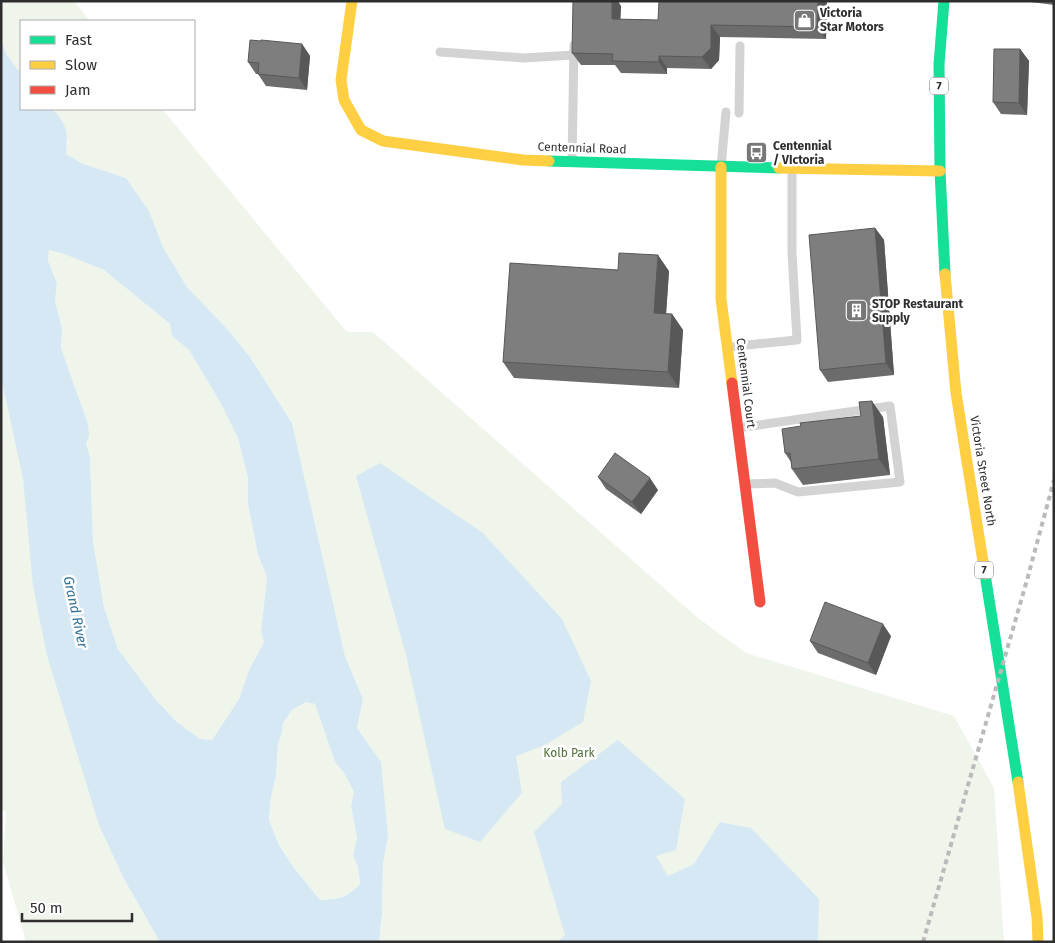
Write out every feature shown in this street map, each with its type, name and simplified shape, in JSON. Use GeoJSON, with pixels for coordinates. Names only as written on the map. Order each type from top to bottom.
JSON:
{"type":"FeatureCollection","features":[{"type":"Feature","properties":{"kind":"street","name":"Centennial Road"},"geometry":{"type":"LineString","coordinates":[[352,1],[341,80],[344,100],[361,130],[383,141],[523,160],[721,167],[940,170]]}},
{"type":"Feature","properties":{"kind":"street","name":"Victoria Street North"},"geometry":{"type":"LineString","coordinates":[[944,1],[939,64],[940,170],[945,283],[956,393],[1016,772],[1037,917],[1038,942]]}},
{"type":"Feature","properties":{"kind":"street","name":"Centennial Court"},"geometry":{"type":"LineString","coordinates":[[721,167],[721,299],[760,602]]}},
{"type":"Feature","properties":{"kind":"lane"},"geometry":{"type":"LineString","coordinates":[[572,162],[574,37]]}},
{"type":"Feature","properties":{"kind":"lane"},"geometry":{"type":"LineString","coordinates":[[739,112],[740,46]]}},
{"type":"Feature","properties":{"kind":"lane"},"geometry":{"type":"LineString","coordinates":[[440,52],[524,58],[574,55]]}},
{"type":"Feature","properties":{"kind":"lane"},"geometry":{"type":"LineString","coordinates":[[721,167],[726,112]]}},
{"type":"Feature","properties":{"kind":"lane"},"geometry":{"type":"LineString","coordinates":[[727,347],[798,340],[792,253],[792,168]]}},
{"type":"Feature","properties":{"kind":"lane"},"geometry":{"type":"LineString","coordinates":[[738,428],[890,406],[900,482],[798,492],[775,483],[745,484]]}},
{"type":"Feature","properties":{"kind":"green space"},"geometry":{"type":"Polygon","coordinates":[[[1,1],[74,1],[89,20],[20,20],[20,73],[6,54],[1,39],[1,1]]]}},
{"type":"Feature","properties":{"kind":"green space","name":"Kolb Park"},"geometry":{"type":"Polygon","coordinates":[[[52,110],[163,110],[347,332],[373,332],[698,618],[746,653],[954,716],[994,788],[1004,942],[379,942],[382,914],[383,864],[388,836],[371,747],[357,728],[363,699],[345,656],[292,423],[250,357],[229,331],[187,287],[163,247],[149,211],[126,178],[83,164],[65,154],[68,142],[52,110]]]}},
{"type":"Feature","properties":{"kind":"green space"},"geometry":{"type":"Polygon","coordinates":[[[49,250],[104,270],[170,324],[172,336],[189,350],[220,402],[238,438],[248,478],[248,504],[258,555],[267,577],[261,632],[264,642],[249,670],[239,699],[212,740],[200,739],[177,722],[156,700],[118,649],[104,607],[93,541],[90,457],[86,443],[88,424],[61,348],[62,328],[55,301],[57,283],[48,261],[49,250]]]}},
{"type":"Feature","properties":{"kind":"green space"},"geometry":{"type":"Polygon","coordinates":[[[1,378],[23,479],[47,656],[100,825],[124,879],[160,942],[26,942],[3,862],[6,812],[1,810],[1,378]]]}},
{"type":"Feature","properties":{"kind":"green space"},"geometry":{"type":"Polygon","coordinates":[[[306,702],[315,704],[335,762],[344,773],[354,792],[351,806],[357,838],[353,855],[358,867],[360,884],[351,892],[332,899],[320,900],[294,868],[279,845],[269,820],[271,797],[276,776],[278,744],[283,723],[292,710],[306,702]]]}},
{"type":"Feature","properties":{"kind":"water","name":"Grand River"},"geometry":{"type":"Polygon","coordinates":[[[1,39],[6,54],[20,73],[20,110],[53,110],[66,130],[66,154],[83,164],[126,178],[149,211],[163,247],[187,287],[229,331],[250,357],[292,423],[345,656],[363,699],[357,728],[381,762],[388,836],[383,864],[382,914],[379,942],[160,942],[124,879],[99,825],[47,656],[33,586],[23,479],[1,378],[1,39]],[[49,250],[48,261],[57,283],[55,301],[62,328],[61,348],[88,424],[89,436],[86,443],[90,457],[93,541],[104,607],[118,649],[156,700],[177,722],[200,739],[212,740],[239,699],[249,670],[264,642],[261,632],[267,577],[258,555],[248,504],[248,478],[238,438],[220,402],[189,350],[172,336],[170,324],[104,270],[49,250]],[[306,702],[292,710],[283,723],[278,744],[276,776],[271,797],[269,820],[279,845],[294,868],[320,900],[342,897],[360,884],[358,867],[353,855],[357,838],[351,806],[354,792],[344,773],[335,762],[315,704],[306,702]]]}},
{"type":"Feature","properties":{"kind":"water"},"geometry":{"type":"Polygon","coordinates":[[[380,463],[483,533],[562,619],[591,681],[583,722],[543,746],[516,756],[522,793],[480,842],[445,829],[406,655],[356,476],[380,463]]]}},
{"type":"Feature","properties":{"kind":"water"},"geometry":{"type":"Polygon","coordinates":[[[618,740],[685,799],[676,850],[656,856],[668,876],[694,864],[720,822],[751,828],[819,899],[818,942],[558,942],[565,935],[534,832],[562,804],[561,782],[618,740]]]}},
{"type":"Feature","properties":{"kind":"building"},"geometry":{"type":"Polygon","coordinates":[[[573,1],[612,1],[612,19],[658,20],[659,1],[818,1],[817,27],[711,25],[711,48],[702,57],[659,56],[659,62],[612,61],[613,54],[572,53],[573,1]]]}},
{"type":"Feature","properties":{"kind":"building"},"geometry":{"type":"Polygon","coordinates":[[[250,40],[302,44],[299,78],[258,74],[259,63],[248,62],[250,40]]]}},
{"type":"Feature","properties":{"kind":"building"},"geometry":{"type":"Polygon","coordinates":[[[994,49],[1020,49],[1019,103],[993,102],[994,49]]]}},
{"type":"Feature","properties":{"kind":"building","name":"STOP Restaurant Supply"},"geometry":{"type":"Polygon","coordinates":[[[875,228],[886,363],[820,370],[809,235],[875,228]]]}},
{"type":"Feature","properties":{"kind":"building"},"geometry":{"type":"Polygon","coordinates":[[[619,253],[658,255],[654,313],[672,314],[668,372],[503,362],[510,263],[618,270],[619,253]]]}},
{"type":"Feature","properties":{"kind":"building"},"geometry":{"type":"Polygon","coordinates":[[[872,401],[879,459],[792,469],[790,453],[785,453],[782,429],[801,426],[800,423],[861,416],[859,402],[872,401]]]}},
{"type":"Feature","properties":{"kind":"building"},"geometry":{"type":"Polygon","coordinates":[[[615,453],[650,478],[632,502],[598,477],[615,453]]]}},
{"type":"Feature","properties":{"kind":"building"},"geometry":{"type":"Polygon","coordinates":[[[825,602],[883,624],[868,663],[810,641],[825,602]]]}},
{"type":"Feature","properties":{"kind":"railway"},"geometry":{"type":"LineString","coordinates":[[923,942],[1054,480]]}},
{"type":"Feature","properties":{"kind":"traffic: fast"},"geometry":{"type":"LineString","coordinates":[[944,1],[939,64],[940,171],[945,274]]}},
{"type":"Feature","properties":{"kind":"traffic: fast"},"geometry":{"type":"LineString","coordinates":[[549,161],[779,168]]}},
{"type":"Feature","properties":{"kind":"traffic: fast"},"geometry":{"type":"LineString","coordinates":[[985,574],[1018,782]]}},
{"type":"Feature","properties":{"kind":"traffic: slow"},"geometry":{"type":"LineString","coordinates":[[352,1],[341,80],[344,100],[361,130],[383,141],[523,160],[549,161]]}},
{"type":"Feature","properties":{"kind":"traffic: slow"},"geometry":{"type":"LineString","coordinates":[[721,167],[721,299],[732,383]]}},
{"type":"Feature","properties":{"kind":"traffic: slow"},"geometry":{"type":"LineString","coordinates":[[779,168],[940,171]]}},
{"type":"Feature","properties":{"kind":"traffic: slow"},"geometry":{"type":"LineString","coordinates":[[945,274],[956,393],[985,574]]}},
{"type":"Feature","properties":{"kind":"traffic: slow"},"geometry":{"type":"LineString","coordinates":[[1018,782],[1037,917],[1038,942]]}},
{"type":"Feature","properties":{"kind":"traffic: jam"},"geometry":{"type":"LineString","coordinates":[[732,383],[760,602]]}},
{"type":"Feature","properties":{"kind":"place","name":"Victoria Star Motors"},"geometry":{"type":"Point","coordinates":[804,20]}},
{"type":"Feature","properties":{"kind":"place","name":"Centennial / VIctoria"},"geometry":{"type":"Point","coordinates":[757,153]}},
{"type":"Feature","properties":{"kind":"place","name":"STOP Restaurant Supply"},"geometry":{"type":"Point","coordinates":[856,311]}}]}
